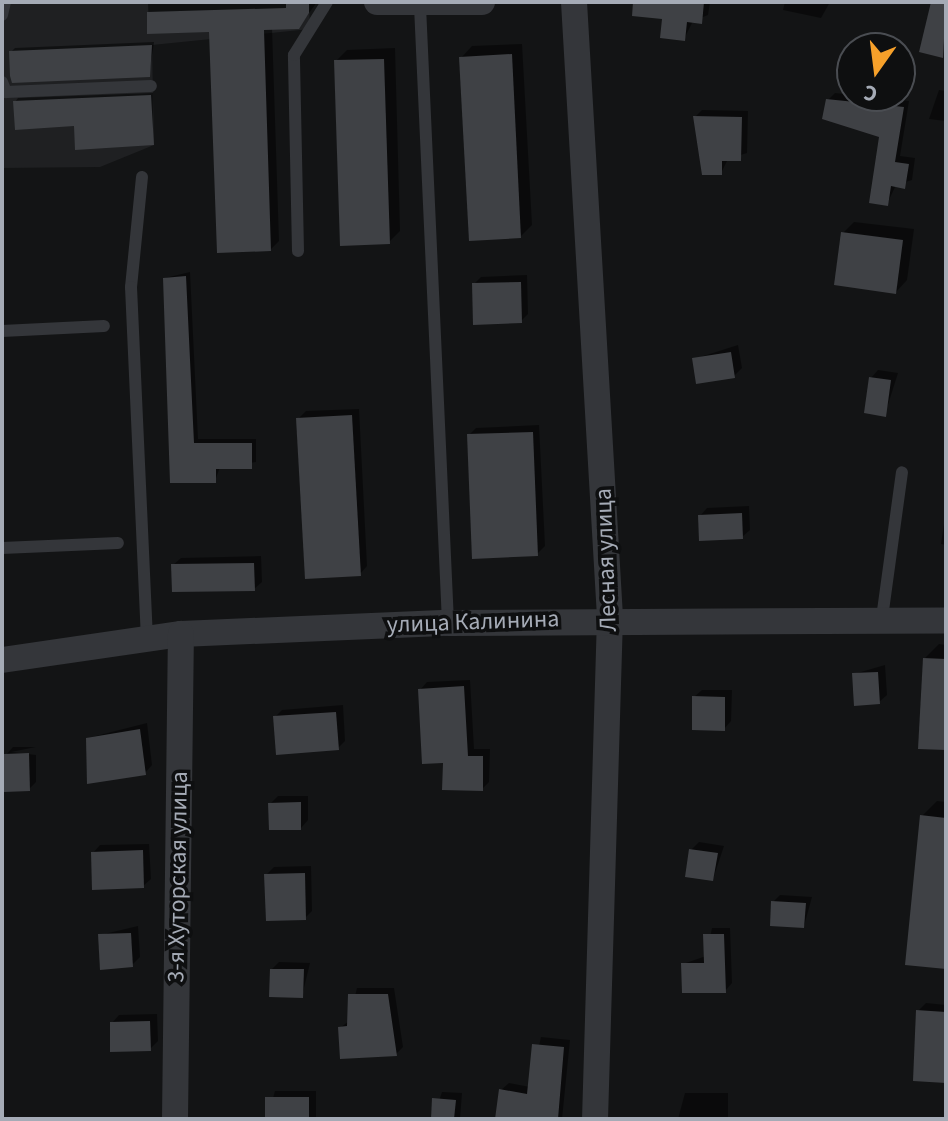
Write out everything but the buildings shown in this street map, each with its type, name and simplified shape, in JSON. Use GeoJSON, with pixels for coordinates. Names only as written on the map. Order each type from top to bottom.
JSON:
{"type":"FeatureCollection","features":[{"type":"Feature","properties":{"kind":"street"},"geometry":{"type":"LineString","coordinates":[[377,2],[420,6],[482,2]]}},
{"type":"Feature","properties":{"kind":"street","name":"Лесная улица"},"geometry":{"type":"LineString","coordinates":[[574,2],[610,617],[595,1119]]}},
{"type":"Feature","properties":{"kind":"street","name":"улица Калинина"},"geometry":{"type":"LineString","coordinates":[[2,660],[181,634],[610,617],[946,620]]}},
{"type":"Feature","properties":{"kind":"street","name":"3-я Хуторская улица"},"geometry":{"type":"LineString","coordinates":[[175,1119],[181,634]]}},
{"type":"Feature","properties":{"kind":"lane"},"geometry":{"type":"LineString","coordinates":[[2,15],[5,2]]}},
{"type":"Feature","properties":{"kind":"lane"},"geometry":{"type":"LineString","coordinates":[[298,251],[294,55],[327,2]]}},
{"type":"Feature","properties":{"kind":"lane"},"geometry":{"type":"LineString","coordinates":[[420,6],[448,623]]}},
{"type":"Feature","properties":{"kind":"lane"},"geometry":{"type":"LineString","coordinates":[[2,82],[6,92],[151,86]]}},
{"type":"Feature","properties":{"kind":"lane"},"geometry":{"type":"LineString","coordinates":[[142,177],[131,287],[147,637]]}},
{"type":"Feature","properties":{"kind":"lane"},"geometry":{"type":"LineString","coordinates":[[2,331],[104,326]]}},
{"type":"Feature","properties":{"kind":"lane"},"geometry":{"type":"LineString","coordinates":[[882,618],[902,472]]}},
{"type":"Feature","properties":{"kind":"lane"},"geometry":{"type":"LineString","coordinates":[[2,548],[118,543]]}},
{"type":"Feature","properties":{"kind":"shaded area"},"geometry":{"type":"Polygon","coordinates":[[[10,2],[309,2],[310,29],[152,45],[154,145],[100,167],[2,168],[2,21],[10,2]]]}}]}
